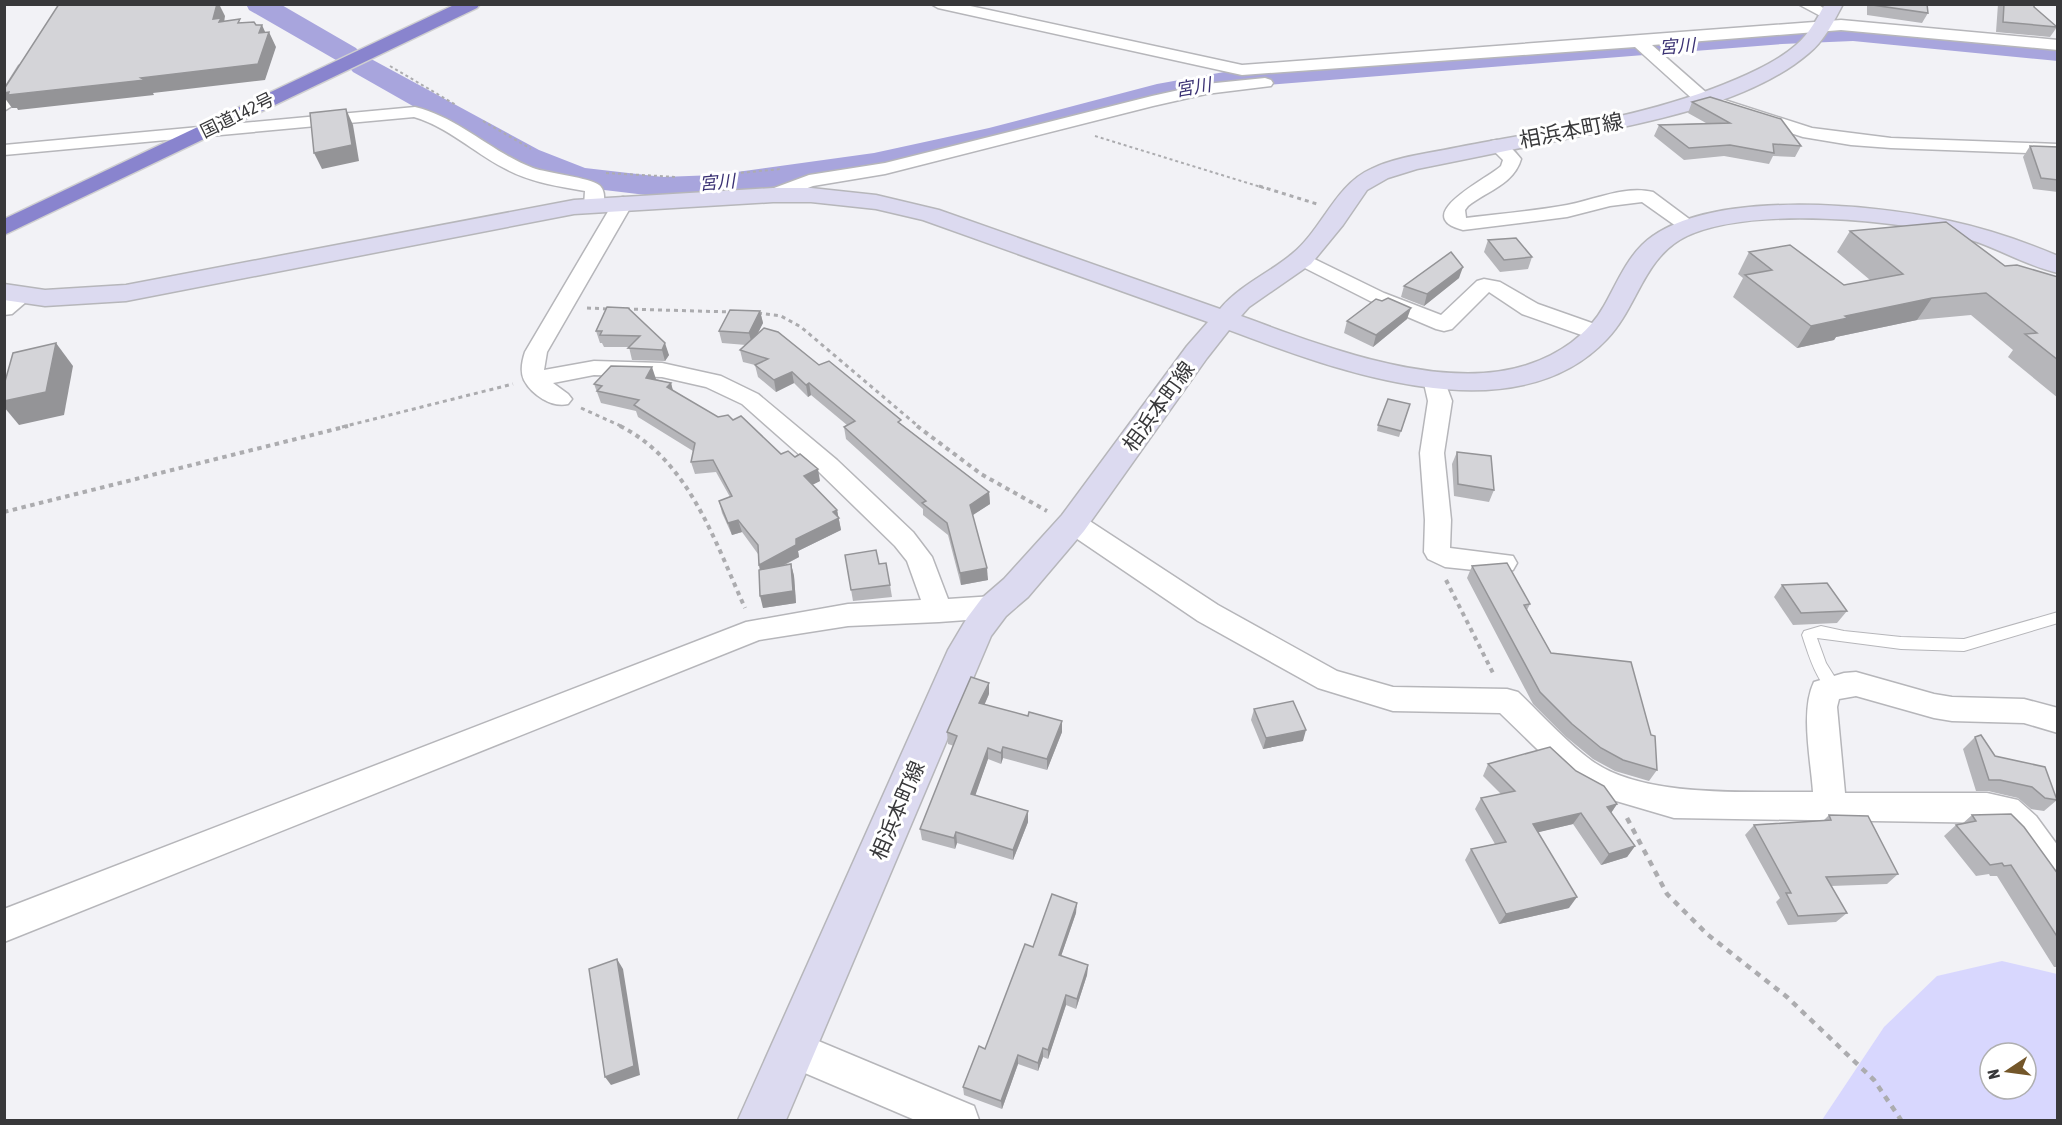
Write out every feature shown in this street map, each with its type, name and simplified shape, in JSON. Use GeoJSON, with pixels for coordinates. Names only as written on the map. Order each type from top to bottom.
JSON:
{"type":"FeatureCollection","features":[{"type":"Feature","properties":{"kind":"highway","name":"国道142号"},"geometry":{"type":"LineString","coordinates":[[4,228],[471,4]]}},
{"type":"Feature","properties":{"kind":"street"},"geometry":{"type":"LineString","coordinates":[[938,4],[1242,70],[1645,47],[1703,99],[1809,133],[1851,140],[2058,149]]}},
{"type":"Feature","properties":{"kind":"street"},"geometry":{"type":"LineString","coordinates":[[1805,4],[1820,26]]}},
{"type":"Feature","properties":{"kind":"street"},"geometry":{"type":"LineString","coordinates":[[773,195],[809,181],[885,168],[1088,116],[1206,89],[1645,47],[1820,26],[1866,26],[2058,45]]}},
{"type":"Feature","properties":{"kind":"street","name":"相浜本町線"},"geometry":{"type":"LineString","coordinates":[[762,1120],[966,650],[994,607],[1016,588],[1073,523],[1197,352],[1227,320],[1240,301],[1302,259],[1341,211],[1359,184],[1380,172],[1497,145],[1654,115],[1703,99],[1785,61],[1802,50],[1820,26]]}},
{"type":"Feature","properties":{"kind":"street"},"geometry":{"type":"LineString","coordinates":[[4,106],[36,52]]}},
{"type":"Feature","properties":{"kind":"street"},"geometry":{"type":"LineString","coordinates":[[4,150],[419,110],[448,104]]}},
{"type":"Feature","properties":{"kind":"street"},"geometry":{"type":"LineString","coordinates":[[419,110],[508,164],[534,175],[591,187],[594,190],[594,206]]}},
{"type":"Feature","properties":{"kind":"street"},"geometry":{"type":"LineString","coordinates":[[1497,145],[1512,159],[1512,166],[1506,173],[1475,191],[1456,207],[1455,220],[1463,224],[1567,211],[1610,200],[1646,196],[1690,227]]}},
{"type":"Feature","properties":{"kind":"street"},"geometry":{"type":"LineString","coordinates":[[10,299],[69,298],[144,291],[519,216],[594,206],[773,195],[836,196],[911,209],[1327,356],[1400,374],[1434,379],[1490,381],[1547,368],[1565,359],[1598,333],[1617,307],[1632,274],[1644,257],[1665,238],[1690,227],[1722,218],[1818,212],[1892,216],[1977,234],[2058,266]]}},
{"type":"Feature","properties":{"kind":"street"},"geometry":{"type":"LineString","coordinates":[[560,399],[535,379],[531,368],[536,352],[623,203]]}},
{"type":"Feature","properties":{"kind":"street"},"geometry":{"type":"LineString","coordinates":[[1302,259],[1377,297],[1444,324],[1484,285],[1493,286],[1530,309],[1598,333]]}},
{"type":"Feature","properties":{"kind":"street"},"geometry":{"type":"LineString","coordinates":[[535,379],[594,368],[662,370],[713,381],[750,399],[828,466],[904,539],[919,557],[939,610]]}},
{"type":"Feature","properties":{"kind":"street"},"geometry":{"type":"LineString","coordinates":[[1434,379],[1440,401],[1432,453],[1438,520],[1437,552],[1445,557],[1503,562]]}},
{"type":"Feature","properties":{"kind":"street"},"geometry":{"type":"LineString","coordinates":[[1073,523],[1208,613],[1328,680],[1393,699],[1507,701],[1581,771],[1610,786],[1674,804],[1987,807],[2007,810],[2024,826],[2058,874]]}},
{"type":"Feature","properties":{"kind":"street"},"geometry":{"type":"LineString","coordinates":[[4,926],[756,630],[849,615],[994,607]]}},
{"type":"Feature","properties":{"kind":"street"},"geometry":{"type":"LineString","coordinates":[[1830,807],[1822,707],[1825,691],[1834,687],[1856,684],[1934,706],[1952,709],[2024,711],[2058,721]]}},
{"type":"Feature","properties":{"kind":"street"},"geometry":{"type":"LineString","coordinates":[[792,1049],[960,1120]]}},
{"type":"Feature","properties":{"kind":"lane"},"geometry":{"type":"LineString","coordinates":[[1834,687],[1819,665],[1809,635],[1821,632],[1900,643],[1964,645],[2058,617]]}},
{"type":"Feature","properties":{"kind":"path"},"geometry":{"type":"LineString","coordinates":[[369,53],[448,104]]}},
{"type":"Feature","properties":{"kind":"path"},"geometry":{"type":"LineString","coordinates":[[477,117],[535,152]]}},
{"type":"Feature","properties":{"kind":"path"},"geometry":{"type":"LineString","coordinates":[[1063,124],[1115,143],[1341,211]]}},
{"type":"Feature","properties":{"kind":"path"},"geometry":{"type":"LineString","coordinates":[[722,175],[783,168]]}},
{"type":"Feature","properties":{"kind":"path"},"geometry":{"type":"LineString","coordinates":[[602,172],[683,177]]}},
{"type":"Feature","properties":{"kind":"path"},"geometry":{"type":"LineString","coordinates":[[562,308],[737,312]]}},
{"type":"Feature","properties":{"kind":"path"},"geometry":{"type":"LineString","coordinates":[[749,313],[772,313],[790,319],[967,465],[1016,497],[1073,523]]}},
{"type":"Feature","properties":{"kind":"path"},"geometry":{"type":"LineString","coordinates":[[4,512],[535,379]]}},
{"type":"Feature","properties":{"kind":"path"},"geometry":{"type":"LineString","coordinates":[[560,399],[623,428],[650,444],[674,471],[692,497],[756,630]]}},
{"type":"Feature","properties":{"kind":"path"},"geometry":{"type":"LineString","coordinates":[[1437,552],[1437,563],[1507,701]]}},
{"type":"Feature","properties":{"kind":"path"},"geometry":{"type":"LineString","coordinates":[[1610,786],[1667,894],[1707,934],[1787,997],[1874,1080],[1901,1120]]}},
{"type":"Feature","properties":{"kind":"shaded area"},"geometry":{"type":"Polygon","coordinates":[[[2002,961],[2057,974],[2057,1120],[1822,1120],[1884,1027],[1937,976],[2002,961]]]}},
{"type":"Feature","properties":{"kind":"building"},"geometry":{"type":"Polygon","coordinates":[[[59,4],[217,4],[213,19],[221,18],[219,22],[240,19],[238,23],[254,22],[256,25],[262,25],[259,33],[269,32],[258,64],[141,78],[145,80],[8,95],[9,92],[4,93],[4,89],[59,4]]]}},
{"type":"Feature","properties":{"kind":"building"},"geometry":{"type":"Polygon","coordinates":[[[1927,4],[1928,13],[1873,5],[1927,4]]]}},
{"type":"Feature","properties":{"kind":"building"},"geometry":{"type":"Polygon","coordinates":[[[2004,4],[2034,4],[2034,7],[2057,27],[2003,22],[2004,4]]]}},
{"type":"Feature","properties":{"kind":"building"},"geometry":{"type":"Polygon","coordinates":[[[1710,97],[1781,119],[1801,146],[1773,144],[1774,153],[1730,145],[1689,148],[1659,125],[1730,123],[1692,102],[1710,97]]]}},
{"type":"Feature","properties":{"kind":"building"},"geometry":{"type":"Polygon","coordinates":[[[346,109],[352,145],[314,153],[310,113],[346,109]]]}},
{"type":"Feature","properties":{"kind":"building"},"geometry":{"type":"Polygon","coordinates":[[[2030,146],[2058,147],[2058,180],[2041,178],[2030,146]]]}},
{"type":"Feature","properties":{"kind":"building"},"geometry":{"type":"Polygon","coordinates":[[[1946,222],[2005,266],[2017,265],[2058,277],[2058,360],[2025,334],[2037,333],[1986,293],[1932,298],[1845,316],[1848,318],[1811,326],[1745,275],[1772,270],[1749,252],[1790,245],[1844,285],[1903,274],[1850,231],[1946,222]]]}},
{"type":"Feature","properties":{"kind":"building"},"geometry":{"type":"Polygon","coordinates":[[[1516,238],[1532,257],[1504,260],[1488,240],[1516,238]]]}},
{"type":"Feature","properties":{"kind":"building"},"geometry":{"type":"Polygon","coordinates":[[[1451,252],[1463,267],[1427,294],[1404,286],[1451,252]]]}},
{"type":"Feature","properties":{"kind":"building"},"geometry":{"type":"Polygon","coordinates":[[[1388,298],[1411,308],[1376,335],[1347,321],[1376,299],[1382,301],[1388,298]]]}},
{"type":"Feature","properties":{"kind":"building"},"geometry":{"type":"Polygon","coordinates":[[[607,307],[628,308],[665,343],[662,350],[628,348],[640,336],[600,335],[602,331],[596,331],[607,307]]]}},
{"type":"Feature","properties":{"kind":"building"},"geometry":{"type":"Polygon","coordinates":[[[730,310],[760,311],[749,333],[719,331],[730,310]]]}},
{"type":"Feature","properties":{"kind":"building"},"geometry":{"type":"Polygon","coordinates":[[[764,328],[778,332],[819,365],[829,361],[901,420],[898,422],[989,492],[970,505],[987,568],[960,573],[947,523],[922,503],[926,501],[844,427],[855,421],[792,372],[774,380],[755,365],[768,359],[740,350],[764,328]]]}},
{"type":"Feature","properties":{"kind":"building"},"geometry":{"type":"Polygon","coordinates":[[[56,343],[46,392],[4,401],[4,385],[13,353],[56,343]]]}},
{"type":"Feature","properties":{"kind":"building"},"geometry":{"type":"Polygon","coordinates":[[[611,366],[652,367],[646,378],[671,383],[667,387],[718,417],[728,415],[733,420],[741,416],[781,454],[788,451],[795,457],[800,454],[818,469],[804,476],[837,510],[833,512],[839,518],[796,539],[796,545],[759,565],[758,545],[738,520],[728,523],[719,501],[732,496],[713,460],[691,462],[695,443],[634,405],[639,400],[597,391],[602,386],[594,384],[611,366]]]}},
{"type":"Feature","properties":{"kind":"building"},"geometry":{"type":"Polygon","coordinates":[[[1388,399],[1410,404],[1401,431],[1378,425],[1388,399]]]}},
{"type":"Feature","properties":{"kind":"building"},"geometry":{"type":"Polygon","coordinates":[[[1457,452],[1491,456],[1494,490],[1458,484],[1457,452]]]}},
{"type":"Feature","properties":{"kind":"building"},"geometry":{"type":"Polygon","coordinates":[[[876,550],[879,564],[886,563],[890,585],[851,590],[845,555],[876,550]]]}},
{"type":"Feature","properties":{"kind":"building"},"geometry":{"type":"Polygon","coordinates":[[[1507,563],[1530,604],[1524,605],[1551,653],[1631,662],[1651,735],[1655,736],[1657,770],[1623,760],[1601,748],[1572,724],[1540,692],[1472,566],[1507,563]]]}},
{"type":"Feature","properties":{"kind":"building"},"geometry":{"type":"Polygon","coordinates":[[[791,564],[793,591],[760,596],[759,570],[791,564]]]}},
{"type":"Feature","properties":{"kind":"building"},"geometry":{"type":"Polygon","coordinates":[[[1827,583],[1847,611],[1801,613],[1782,585],[1827,583]]]}},
{"type":"Feature","properties":{"kind":"building"},"geometry":{"type":"Polygon","coordinates":[[[971,677],[989,683],[979,703],[1028,716],[1029,712],[1062,721],[1047,759],[1003,747],[1001,753],[988,748],[971,794],[1028,811],[1013,850],[956,832],[954,838],[920,829],[957,736],[947,732],[971,677]]]}},
{"type":"Feature","properties":{"kind":"building"},"geometry":{"type":"Polygon","coordinates":[[[1293,701],[1306,730],[1266,738],[1254,709],[1293,701]]]}},
{"type":"Feature","properties":{"kind":"building"},"geometry":{"type":"Polygon","coordinates":[[[1981,735],[1995,756],[2045,767],[2057,800],[2045,798],[2032,787],[1989,780],[1975,737],[1981,735]]]}},
{"type":"Feature","properties":{"kind":"building"},"geometry":{"type":"Polygon","coordinates":[[[1550,747],[1576,771],[1604,786],[1617,804],[1607,807],[1635,846],[1609,854],[1581,813],[1533,824],[1577,897],[1506,914],[1471,849],[1506,842],[1481,798],[1515,791],[1488,764],[1550,747]]]}},
{"type":"Feature","properties":{"kind":"building"},"geometry":{"type":"Polygon","coordinates":[[[2011,814],[2024,827],[2058,874],[2058,938],[2011,865],[2004,866],[2002,863],[1990,865],[1956,825],[1976,821],[1972,815],[2011,814]]]}},
{"type":"Feature","properties":{"kind":"building"},"geometry":{"type":"Polygon","coordinates":[[[1829,815],[1868,816],[1898,874],[1826,877],[1847,913],[1798,916],[1786,893],[1791,893],[1754,825],[1831,820],[1829,815]]]}},
{"type":"Feature","properties":{"kind":"building"},"geometry":{"type":"Polygon","coordinates":[[[1052,894],[1077,903],[1059,955],[1088,965],[1077,999],[1066,995],[1048,1050],[1043,1048],[1038,1063],[1018,1055],[1001,1101],[963,1087],[979,1046],[985,1049],[1025,944],[1033,947],[1052,894]]]}},
{"type":"Feature","properties":{"kind":"building"},"geometry":{"type":"Polygon","coordinates":[[[617,959],[634,1066],[605,1077],[589,969],[617,959]]]}},
{"type":"Feature","properties":{"kind":"waterway","name":"宮川"},"geometry":{"type":"LineString","coordinates":[[259,4],[346,54]]}},
{"type":"Feature","properties":{"kind":"waterway","name":"宮川"},"geometry":{"type":"LineString","coordinates":[[363,66],[527,157],[579,177],[663,187],[715,185],[874,163],[993,137],[1157,93],[1241,78],[1782,36],[1853,33],[2058,52]]}}]}
